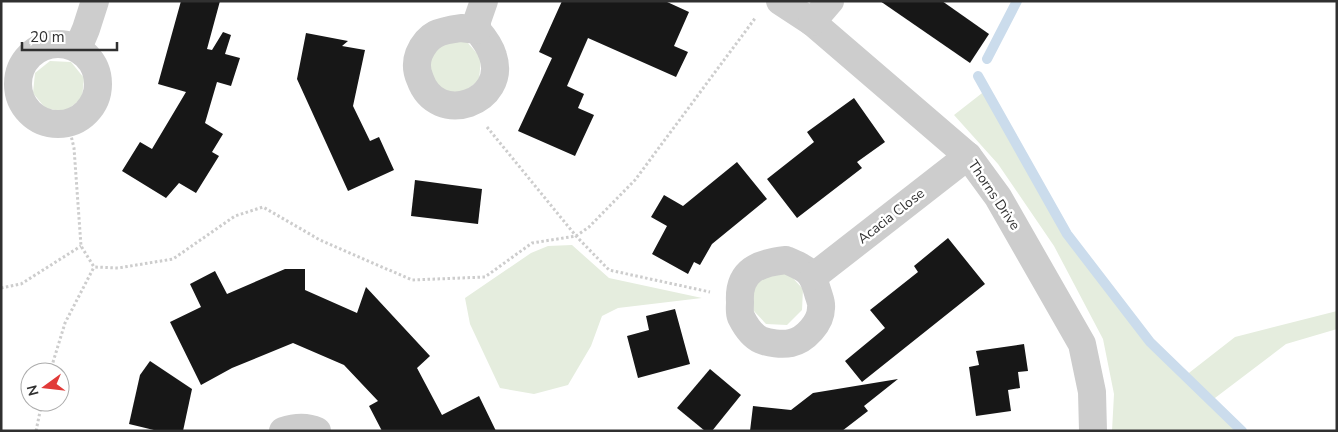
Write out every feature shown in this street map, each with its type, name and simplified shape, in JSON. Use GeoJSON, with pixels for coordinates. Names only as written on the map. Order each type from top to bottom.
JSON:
{"type":"FeatureCollection","features":[{"type":"Feature","properties":{"kind":"street"},"geometry":{"type":"LineString","coordinates":[[78,48],[95,1]]}},
{"type":"Feature","properties":{"kind":"street"},"geometry":{"type":"LineString","coordinates":[[477,30],[462,28],[446,30],[432,35],[422,46],[416,61],[418,76],[424,91],[436,102],[450,106],[467,104],[480,99],[489,88],[495,73],[494,57],[488,43],[477,30],[477,21],[484,1]]}},
{"type":"Feature","properties":{"kind":"street","name":"Thorns Drive"},"geometry":{"type":"LineString","coordinates":[[780,1],[812,22],[968,156],[998,198],[1082,344],[1092,392],[1093,431]]}},
{"type":"Feature","properties":{"kind":"street"},"geometry":{"type":"LineString","coordinates":[[812,22],[830,1]]}},
{"type":"Feature","properties":{"kind":"street"},"geometry":{"type":"LineString","coordinates":[[47,44],[62,44],[78,48],[90,60],[97,73],[97,88],[93,104],[82,116],[68,123],[53,124],[37,119],[26,108],[19,94],[18,79],[22,63],[33,52],[47,44]]}},
{"type":"Feature","properties":{"kind":"street","name":"Acacia Close"},"geometry":{"type":"LineString","coordinates":[[814,276],[968,156]]}},
{"type":"Feature","properties":{"kind":"street"},"geometry":{"type":"LineString","coordinates":[[786,260],[800,266],[814,276],[822,308],[817,324],[805,335],[791,343],[774,343],[759,339],[746,327],[740,314],[740,299],[738,295],[743,280],[755,267],[770,262],[786,260]]}},
{"type":"Feature","properties":{"kind":"street"},"geometry":{"type":"LineString","coordinates":[[283,431],[294,427],[311,428],[317,431]]}},
{"type":"Feature","properties":{"kind":"path"},"geometry":{"type":"LineString","coordinates":[[94,267],[118,268],[173,259],[234,216],[263,207],[320,240],[412,280],[485,277],[532,243],[576,236],[589,228],[636,180],[756,17]]}},
{"type":"Feature","properties":{"kind":"path"},"geometry":{"type":"LineString","coordinates":[[467,104],[576,236],[609,270],[740,299]]}},
{"type":"Feature","properties":{"kind":"path"},"geometry":{"type":"LineString","coordinates":[[68,123],[74,148],[81,246],[94,267]]}},
{"type":"Feature","properties":{"kind":"path"},"geometry":{"type":"LineString","coordinates":[[1,288],[21,284],[81,246]]}},
{"type":"Feature","properties":{"kind":"path"},"geometry":{"type":"LineString","coordinates":[[53,362],[65,323],[94,267]]}},
{"type":"Feature","properties":{"kind":"path"},"geometry":{"type":"LineString","coordinates":[[36,431],[40,412]]}},
{"type":"Feature","properties":{"kind":"green space"},"geometry":{"type":"Polygon","coordinates":[[[447,40],[467,42],[481,58],[479,80],[463,93],[442,91],[428,75],[430,53],[447,40]]]}},
{"type":"Feature","properties":{"kind":"green space"},"geometry":{"type":"Polygon","coordinates":[[[50,61],[71,62],[84,78],[82,98],[66,111],[46,109],[33,93],[35,73],[50,61]]]}},
{"type":"Feature","properties":{"kind":"green space"},"geometry":{"type":"Polygon","coordinates":[[[986,90],[1067,234],[1150,342],[1185,376],[1235,337],[1337,311],[1337,329],[1286,344],[1211,401],[1242,431],[1112,431],[1114,394],[1103,339],[1054,246],[998,164],[954,115],[986,90]]]}},
{"type":"Feature","properties":{"kind":"green space"},"geometry":{"type":"Polygon","coordinates":[[[572,245],[609,278],[702,298],[618,308],[602,316],[591,346],[568,385],[534,394],[500,388],[470,324],[465,298],[531,253],[548,246],[572,245]]]}},
{"type":"Feature","properties":{"kind":"green space"},"geometry":{"type":"Polygon","coordinates":[[[768,273],[789,274],[803,289],[802,310],[787,325],[766,324],[752,309],[753,288],[768,273]]]}},
{"type":"Feature","properties":{"kind":"building"},"geometry":{"type":"Polygon","coordinates":[[[181,1],[220,1],[207,49],[212,50],[223,32],[231,35],[225,54],[240,58],[231,86],[217,82],[205,123],[223,134],[212,152],[219,156],[196,193],[179,183],[166,198],[122,171],[140,142],[152,149],[186,92],[158,84],[181,1]]]}},
{"type":"Feature","properties":{"kind":"building"},"geometry":{"type":"Polygon","coordinates":[[[562,1],[665,1],[689,12],[674,46],[688,52],[676,77],[588,38],[567,86],[584,94],[578,108],[594,115],[575,156],[518,131],[552,58],[539,52],[562,1]]]}},
{"type":"Feature","properties":{"kind":"building"},"geometry":{"type":"Polygon","coordinates":[[[880,1],[942,1],[989,34],[970,63],[880,1]]]}},
{"type":"Feature","properties":{"kind":"building"},"geometry":{"type":"Polygon","coordinates":[[[306,33],[348,41],[342,46],[365,50],[353,106],[370,141],[379,137],[394,170],[348,191],[297,79],[306,33]]]}},
{"type":"Feature","properties":{"kind":"building"},"geometry":{"type":"Polygon","coordinates":[[[854,98],[885,142],[857,162],[862,168],[797,218],[767,179],[814,142],[807,132],[854,98]]]}},
{"type":"Feature","properties":{"kind":"building"},"geometry":{"type":"Polygon","coordinates":[[[737,162],[767,199],[712,244],[700,265],[694,262],[688,274],[652,254],[667,226],[651,217],[664,195],[683,206],[737,162]]]}},
{"type":"Feature","properties":{"kind":"building"},"geometry":{"type":"Polygon","coordinates":[[[415,180],[482,189],[478,224],[411,216],[415,180]]]}},
{"type":"Feature","properties":{"kind":"building"},"geometry":{"type":"Polygon","coordinates":[[[948,238],[985,284],[862,382],[845,361],[885,328],[870,310],[918,272],[914,266],[948,238]]]}},
{"type":"Feature","properties":{"kind":"building"},"geometry":{"type":"Polygon","coordinates":[[[285,269],[305,269],[305,290],[357,313],[366,287],[430,356],[417,368],[442,415],[479,396],[496,431],[382,431],[369,406],[378,401],[344,365],[293,343],[232,368],[201,385],[170,322],[201,307],[190,284],[215,271],[227,294],[285,269]]]}},
{"type":"Feature","properties":{"kind":"building"},"geometry":{"type":"Polygon","coordinates":[[[675,309],[690,364],[638,378],[627,336],[649,330],[646,316],[675,309]]]}},
{"type":"Feature","properties":{"kind":"building"},"geometry":{"type":"Polygon","coordinates":[[[1024,344],[1028,371],[1018,372],[1020,388],[1008,390],[1011,411],[976,416],[969,367],[979,365],[976,351],[1024,344]]]}},
{"type":"Feature","properties":{"kind":"building"},"geometry":{"type":"Polygon","coordinates":[[[150,361],[192,389],[183,431],[158,431],[129,424],[140,375],[150,361]]]}},
{"type":"Feature","properties":{"kind":"building"},"geometry":{"type":"Polygon","coordinates":[[[710,369],[741,395],[712,431],[705,431],[677,408],[710,369]]]}},
{"type":"Feature","properties":{"kind":"building"},"geometry":{"type":"Polygon","coordinates":[[[898,379],[864,406],[868,411],[842,431],[750,431],[753,406],[791,410],[813,393],[898,379]]]}},
{"type":"Feature","properties":{"kind":"waterway"},"geometry":{"type":"LineString","coordinates":[[987,59],[1017,1]]}},
{"type":"Feature","properties":{"kind":"waterway"},"geometry":{"type":"LineString","coordinates":[[978,76],[1067,234],[1150,342],[1242,431]]}}]}
